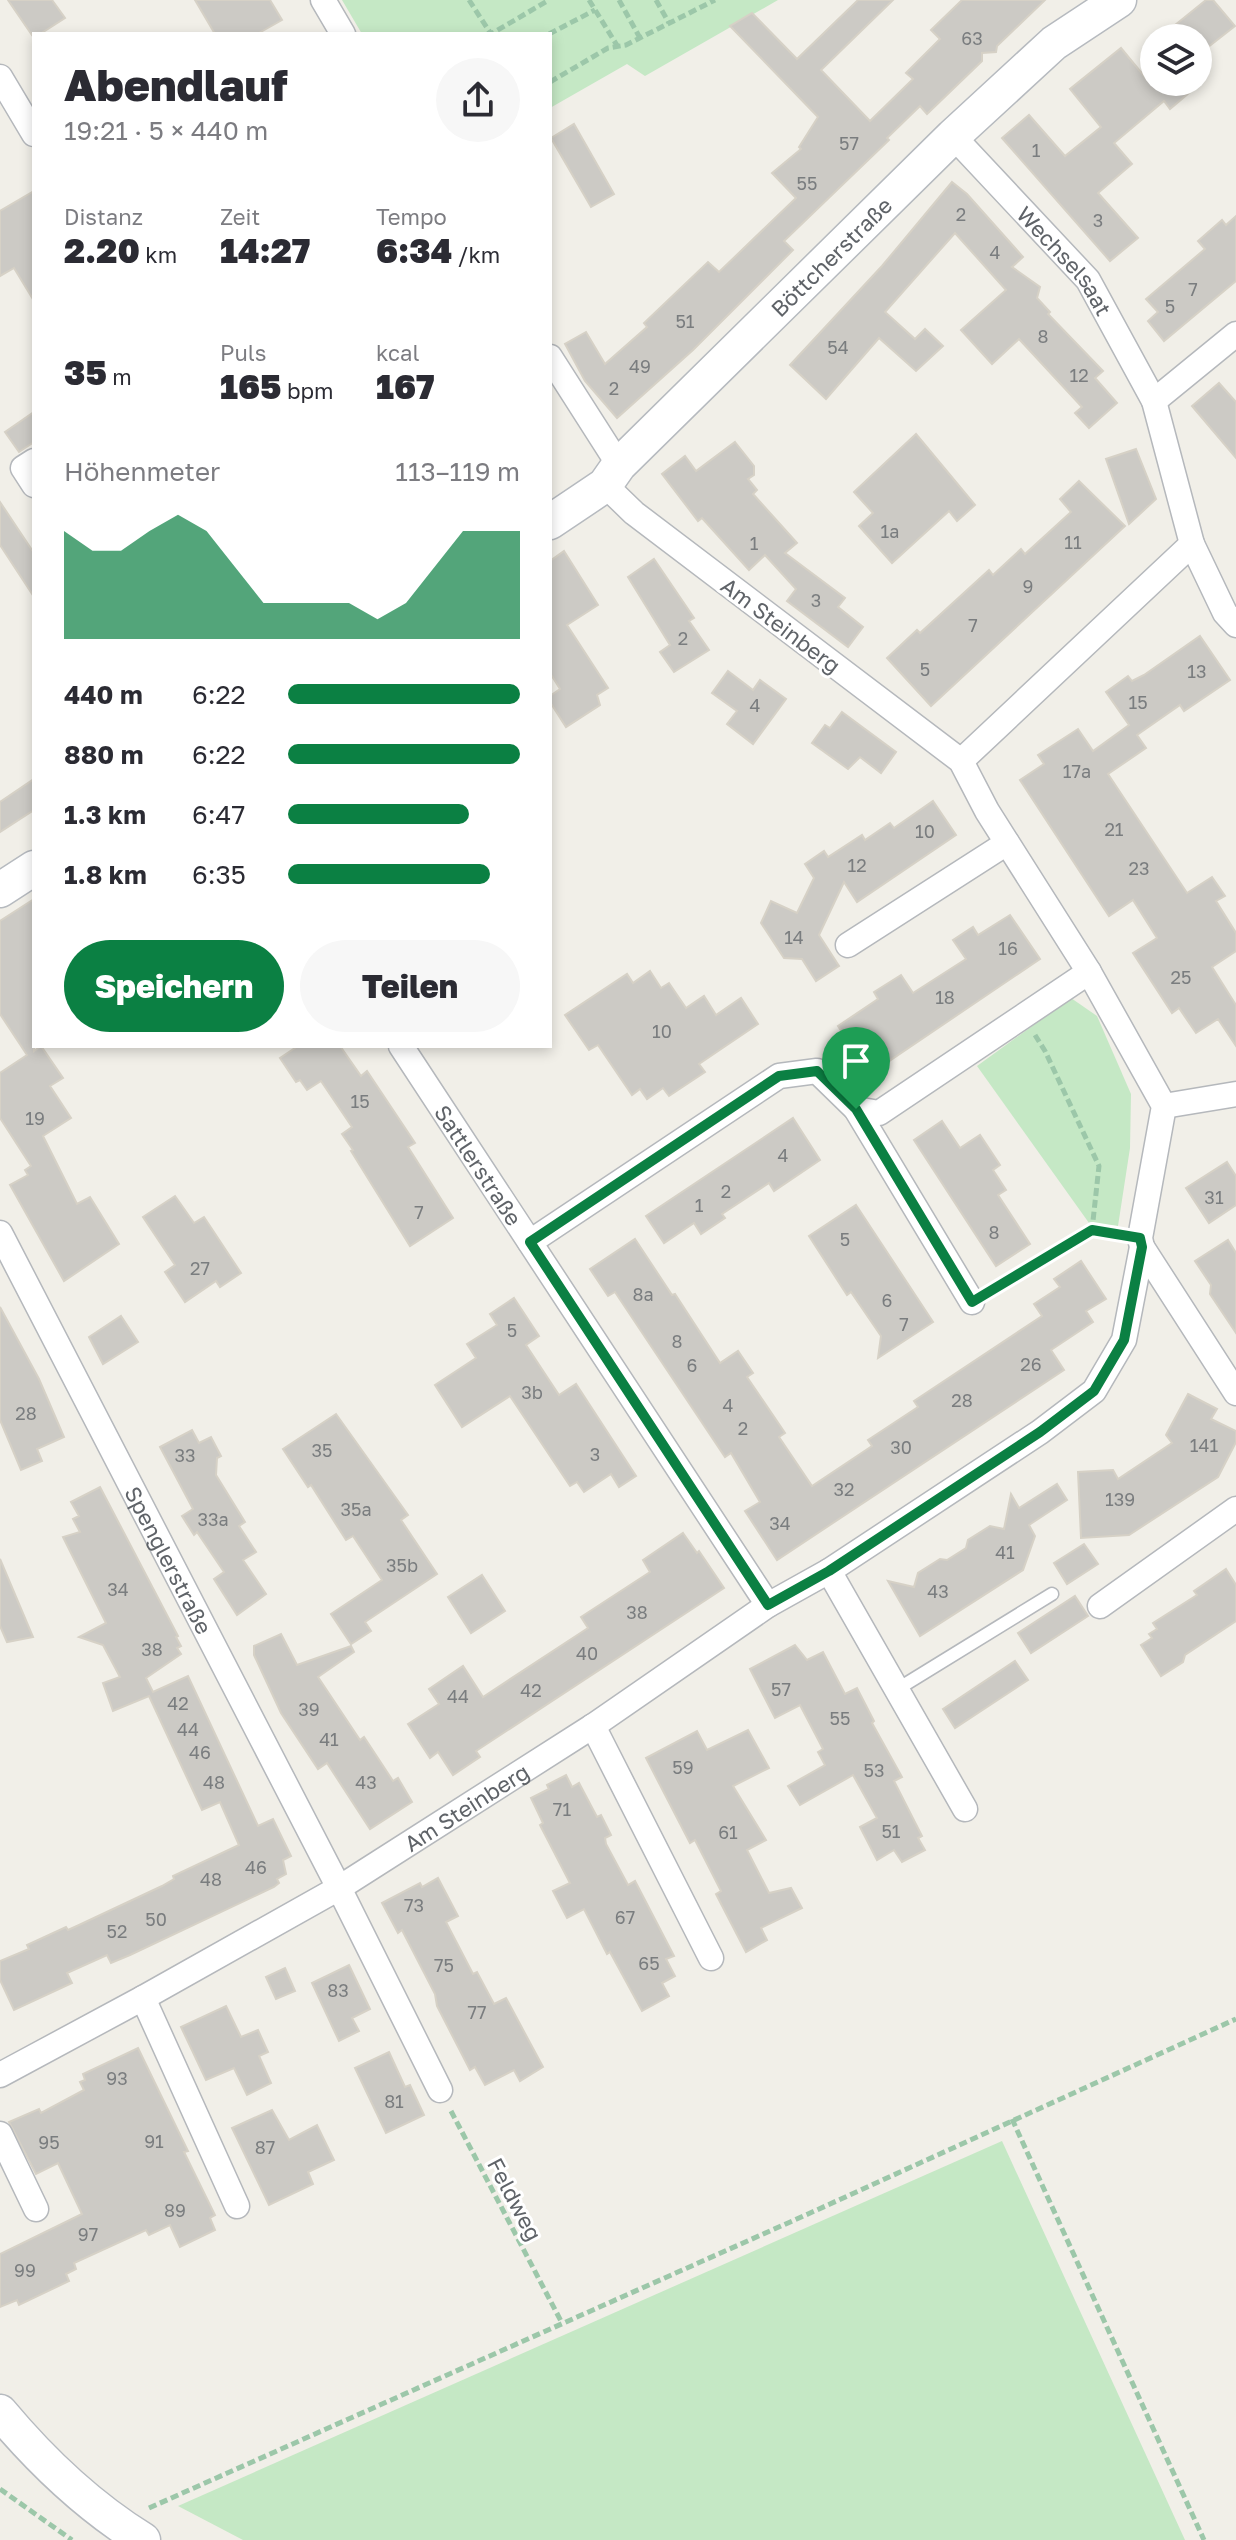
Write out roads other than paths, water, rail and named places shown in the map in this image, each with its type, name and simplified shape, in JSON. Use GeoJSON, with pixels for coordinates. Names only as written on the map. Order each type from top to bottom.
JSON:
{"type":"FeatureCollection","features":[{"type":"Feature","properties":{"kind":"main road","name":"Böttcherstraße"},"geometry":{"type":"LineString","coordinates":[[552,520],[612,475],[953,136],[1054,43],[1119,0]]}},
{"type":"Feature","properties":{"kind":"main road"},"geometry":{"type":"LineString","coordinates":[[0,890],[32,869]]}},
{"type":"Feature","properties":{"kind":"main road"},"geometry":{"type":"LineString","coordinates":[[0,2412],[54,2472],[129,2531]]}},
{"type":"Feature","properties":{"kind":"street"},"geometry":{"type":"LineString","coordinates":[[323,0],[332,30]]}},
{"type":"Feature","properties":{"kind":"street"},"geometry":{"type":"LineString","coordinates":[[0,77],[32,131]]}},
{"type":"Feature","properties":{"kind":"street","name":"Wechselsaat"},"geometry":{"type":"LineString","coordinates":[[953,136],[1088,280],[1154,401],[1192,544],[1225,613],[1236,625]]}},
{"type":"Feature","properties":{"kind":"street"},"geometry":{"type":"LineString","coordinates":[[1154,401],[1236,334]]}},
{"type":"Feature","properties":{"kind":"street","name":"Am Steinberg"},"geometry":{"type":"LineString","coordinates":[[0,2075],[339,1888],[593,1726],[768,1605],[829,1571],[1040,1432],[1094,1391],[1124,1340],[1164,1106],[1089,972],[987,811],[961,761],[634,513],[552,361]]}},
{"type":"Feature","properties":{"kind":"street"},"geometry":{"type":"LineString","coordinates":[[32,462],[23,468],[32,482]]}},
{"type":"Feature","properties":{"kind":"street"},"geometry":{"type":"LineString","coordinates":[[961,761],[1192,544]]}},
{"type":"Feature","properties":{"kind":"street"},"geometry":{"type":"LineString","coordinates":[[848,945],[1007,843]]}},
{"type":"Feature","properties":{"kind":"street"},"geometry":{"type":"LineString","coordinates":[[856,1109],[879,1113],[1089,972]]}},
{"type":"Feature","properties":{"kind":"street","name":"Sattlerstraße"},"geometry":{"type":"LineString","coordinates":[[402,1048],[768,1605]]}},
{"type":"Feature","properties":{"kind":"street"},"geometry":{"type":"LineString","coordinates":[[530,1242],[779,1076],[817,1071],[856,1109],[972,1302]]}},
{"type":"Feature","properties":{"kind":"street"},"geometry":{"type":"LineString","coordinates":[[1164,1106],[1236,1094]]}},
{"type":"Feature","properties":{"kind":"street","name":"Spenglerstraße"},"geometry":{"type":"LineString","coordinates":[[0,1233],[339,1888]]}},
{"type":"Feature","properties":{"kind":"street"},"geometry":{"type":"LineString","coordinates":[[1141,1242],[1236,1393]]}},
{"type":"Feature","properties":{"kind":"street"},"geometry":{"type":"LineString","coordinates":[[1100,1606],[1236,1509]]}},
{"type":"Feature","properties":{"kind":"street"},"geometry":{"type":"LineString","coordinates":[[829,1571],[965,1809]]}},
{"type":"Feature","properties":{"kind":"street"},"geometry":{"type":"LineString","coordinates":[[593,1726],[711,1958]]}},
{"type":"Feature","properties":{"kind":"street"},"geometry":{"type":"LineString","coordinates":[[339,1888],[440,2090]]}},
{"type":"Feature","properties":{"kind":"street"},"geometry":{"type":"LineString","coordinates":[[143,1998],[237,2206]]}},
{"type":"Feature","properties":{"kind":"street"},"geometry":{"type":"LineString","coordinates":[[0,2134],[36,2209]]}},
{"type":"Feature","properties":{"kind":"lane"},"geometry":{"type":"LineString","coordinates":[[896,1690],[1052,1594]]}}]}
